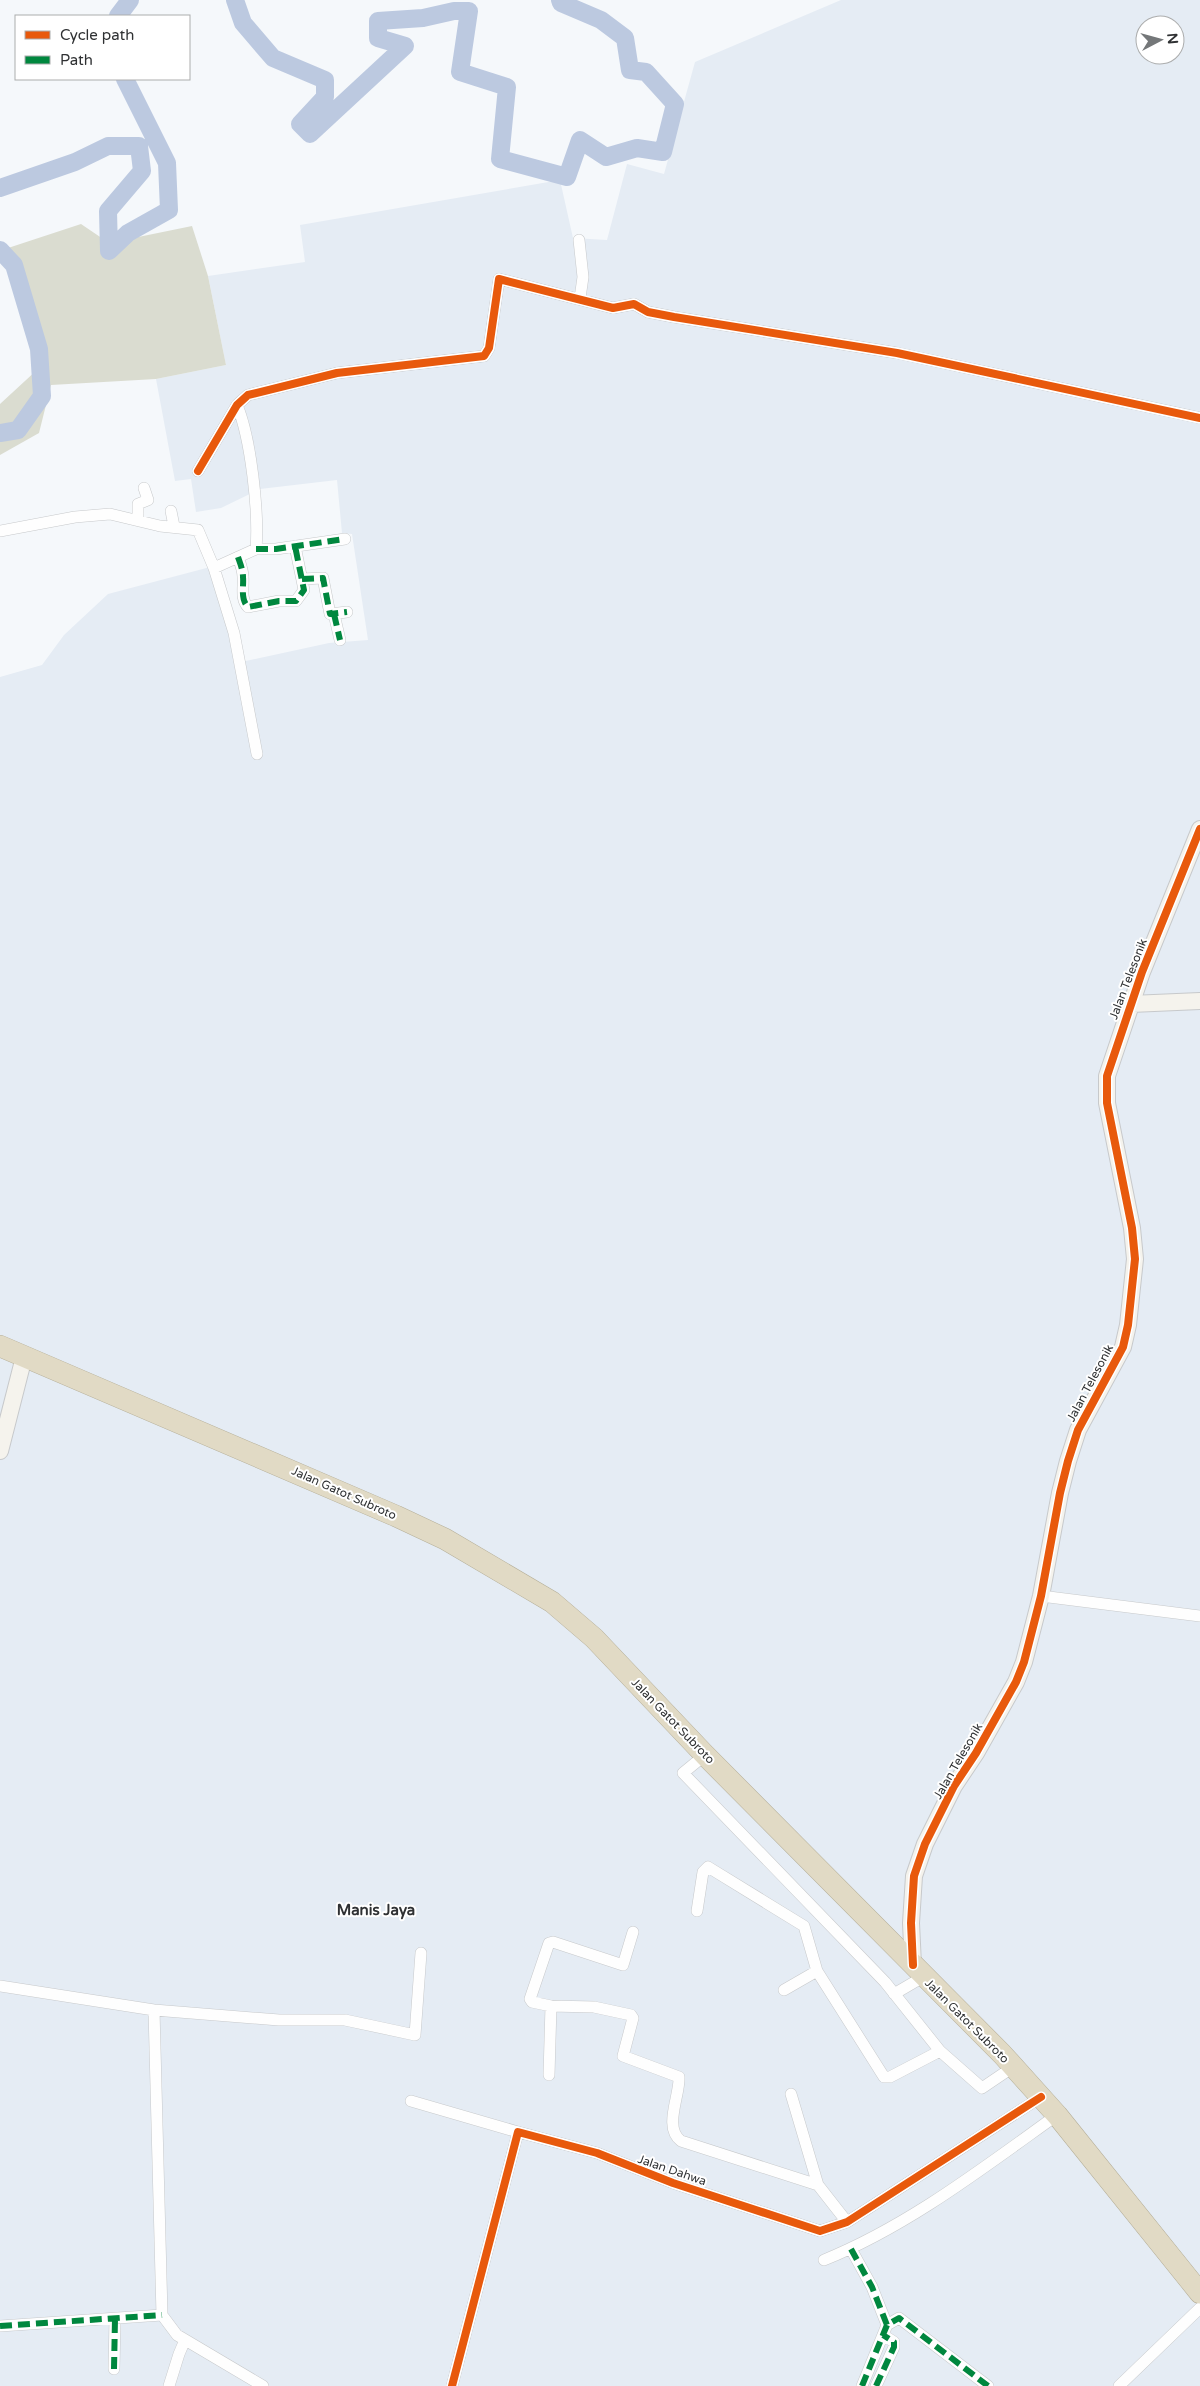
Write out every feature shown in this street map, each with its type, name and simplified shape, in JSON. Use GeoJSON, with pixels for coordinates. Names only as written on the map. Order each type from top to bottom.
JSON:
{"type":"FeatureCollection","features":[{"type":"Feature","properties":{"kind":"highway","name":"Jalan Gatot Subroto"},"geometry":{"type":"LineString","coordinates":[[0,1346],[339,1489],[445,1539],[552,1602],[594,1638],[705,1755],[1013,2067],[1057,2115],[1200,2293]]}},
{"type":"Feature","properties":{"kind":"street"},"geometry":{"type":"LineString","coordinates":[[579,240],[583,277],[580,298]]}},
{"type":"Feature","properties":{"kind":"street"},"geometry":{"type":"LineString","coordinates":[[198,471],[237,405],[248,396],[337,373],[484,356],[489,348],[499,279],[580,298],[613,308],[634,304],[648,312],[897,353],[1200,418]]}},
{"type":"Feature","properties":{"kind":"street"},"geometry":{"type":"LineString","coordinates":[[237,405],[244,422],[249,456],[257,532],[256,549]]}},
{"type":"Feature","properties":{"kind":"street"},"geometry":{"type":"LineString","coordinates":[[138,519],[138,504],[148,500],[144,488]]}},
{"type":"Feature","properties":{"kind":"street"},"geometry":{"type":"LineString","coordinates":[[171,511],[174,526]]}},
{"type":"Feature","properties":{"kind":"street"},"geometry":{"type":"LineString","coordinates":[[0,532],[95,514],[110,514],[138,519],[160,526],[198,530],[214,568],[234,633],[257,754]]}},
{"type":"Feature","properties":{"kind":"street"},"geometry":{"type":"LineString","coordinates":[[214,568],[256,549],[345,539]]}},
{"type":"Feature","properties":{"kind":"street"},"geometry":{"type":"LineString","coordinates":[[238,557],[243,577],[241,586],[245,604],[248,607],[279,601],[296,601],[304,590],[294,546]]}},
{"type":"Feature","properties":{"kind":"street"},"geometry":{"type":"LineString","coordinates":[[302,579],[323,578],[329,612],[334,614],[347,612]]}},
{"type":"Feature","properties":{"kind":"street"},"geometry":{"type":"LineString","coordinates":[[334,614],[340,640]]}},
{"type":"Feature","properties":{"kind":"street","name":"Jalan Telesonik"},"geometry":{"type":"LineString","coordinates":[[918,1971],[911,1923],[914,1876],[925,1844],[954,1786],[976,1753],[1016,1682],[1031,1640],[1068,1461],[1078,1430],[1118,1359],[1128,1325],[1135,1265],[1134,1245],[1106,1093],[1110,1064],[1142,972],[1200,829]]}},
{"type":"Feature","properties":{"kind":"street","name":"Jalan Telesonik"},"geometry":{"type":"LineString","coordinates":[[1131,1004],[1200,1001]]}},
{"type":"Feature","properties":{"kind":"street"},"geometry":{"type":"LineString","coordinates":[[0,1451],[24,1357]]}},
{"type":"Feature","properties":{"kind":"street"},"geometry":{"type":"LineString","coordinates":[[1041,1596],[1200,1616]]}},
{"type":"Feature","properties":{"kind":"street"},"geometry":{"type":"LineString","coordinates":[[705,1755],[683,1773],[894,1994],[940,2051],[982,2088],[1013,2067]]}},
{"type":"Feature","properties":{"kind":"street"},"geometry":{"type":"LineString","coordinates":[[697,1911],[703,1872],[708,1867],[804,1926],[817,1971],[884,2077],[890,2077],[940,2051]]}},
{"type":"Feature","properties":{"kind":"street"},"geometry":{"type":"LineString","coordinates":[[633,1932],[623,1965],[554,1942],[549,1943],[530,1999],[532,2002],[551,2006],[601,2008],[632,2016],[624,2056],[679,2077],[672,2126],[675,2137],[681,2141],[818,2185]]}},
{"type":"Feature","properties":{"kind":"street"},"geometry":{"type":"LineString","coordinates":[[0,1986],[154,2010],[279,2020],[345,2020],[415,2035],[421,1953]]}},
{"type":"Feature","properties":{"kind":"street"},"geometry":{"type":"LineString","coordinates":[[784,1990],[817,1971]]}},
{"type":"Feature","properties":{"kind":"street"},"geometry":{"type":"LineString","coordinates":[[894,1994],[918,1971]]}},
{"type":"Feature","properties":{"kind":"street"},"geometry":{"type":"LineString","coordinates":[[550,2075],[551,2006]]}},
{"type":"Feature","properties":{"kind":"street"},"geometry":{"type":"LineString","coordinates":[[154,2010],[162,2315],[176,2335],[263,2386]]}},
{"type":"Feature","properties":{"kind":"street"},"geometry":{"type":"LineString","coordinates":[[792,2094],[818,2185],[847,2222]]}},
{"type":"Feature","properties":{"kind":"street","name":"Jalan Dahwa"},"geometry":{"type":"LineString","coordinates":[[411,2101],[597,2153],[657,2178],[820,2231],[847,2222],[1041,2097]]}},
{"type":"Feature","properties":{"kind":"street"},"geometry":{"type":"LineString","coordinates":[[824,2260],[852,2249],[966,2180],[1057,2115]]}},
{"type":"Feature","properties":{"kind":"street"},"geometry":{"type":"LineString","coordinates":[[452,2386],[518,2132]]}},
{"type":"Feature","properties":{"kind":"street"},"geometry":{"type":"LineString","coordinates":[[852,2249],[872,2287],[885,2330],[894,2342],[894,2347],[876,2386]]}},
{"type":"Feature","properties":{"kind":"street"},"geometry":{"type":"LineString","coordinates":[[1120,2386],[1200,2308]]}},
{"type":"Feature","properties":{"kind":"street"},"geometry":{"type":"LineString","coordinates":[[0,2326],[162,2315]]}},
{"type":"Feature","properties":{"kind":"street"},"geometry":{"type":"LineString","coordinates":[[114,2369],[115,2318]]}},
{"type":"Feature","properties":{"kind":"street"},"geometry":{"type":"LineString","coordinates":[[862,2386],[885,2330],[899,2318],[988,2386]]}},
{"type":"Feature","properties":{"kind":"street"},"geometry":{"type":"LineString","coordinates":[[169,2386],[185,2340]]}},
{"type":"Feature","properties":{"kind":"shaded area"},"geometry":{"type":"Polygon","coordinates":[[[841,0],[1200,0],[1200,2386],[0,2386],[0,677],[42,665],[64,635],[108,594],[214,566],[241,662],[329,643],[368,640],[352,534],[342,533],[337,480],[260,489],[221,508],[196,512],[191,479],[175,481],[156,379],[226,365],[208,276],[305,262],[300,225],[560,180],[573,238],[607,240],[627,164],[664,174],[695,62],[841,0]]]}},
{"type":"Feature","properties":{"kind":"shaded area"},"geometry":{"type":"Polygon","coordinates":[[[81,224],[109,243],[192,226],[208,276],[226,365],[156,379],[51,385],[39,433],[0,455],[0,404],[38,369],[5,249],[81,224]]]}},
{"type":"Feature","properties":{"kind":"waterway"},"geometry":{"type":"LineString","coordinates":[[119,15],[130,0]]}},
{"type":"Feature","properties":{"kind":"waterway"},"geometry":{"type":"LineString","coordinates":[[235,0],[243,23],[273,58],[325,80],[325,97],[300,124],[310,134],[405,46],[378,38],[378,21],[423,18],[454,11],[469,11],[460,72],[507,87],[500,159],[567,177],[580,140],[606,157],[637,148],[663,152],[675,104],[646,72],[630,70],[625,38],[601,20],[561,3],[560,0]]}},
{"type":"Feature","properties":{"kind":"waterway"},"geometry":{"type":"LineString","coordinates":[[0,188],[75,162],[108,146],[139,146],[142,171],[108,211],[109,251],[128,233],[169,210],[167,163],[126,80]]}},
{"type":"Feature","properties":{"kind":"waterway"},"geometry":{"type":"LineString","coordinates":[[0,250],[14,265],[39,349],[42,396],[18,430],[0,433]]}},
{"type":"Feature","properties":{"kind":"marked path"},"geometry":{"type":"LineString","coordinates":[[256,549],[276,549],[345,539]]}},
{"type":"Feature","properties":{"kind":"marked path"},"geometry":{"type":"LineString","coordinates":[[238,557],[243,574],[243,596],[248,607],[279,601],[296,601],[304,590],[295,546]]}},
{"type":"Feature","properties":{"kind":"marked path"},"geometry":{"type":"LineString","coordinates":[[302,579],[323,578],[330,614],[347,612]]}},
{"type":"Feature","properties":{"kind":"marked path"},"geometry":{"type":"LineString","coordinates":[[334,614],[340,640]]}},
{"type":"Feature","properties":{"kind":"marked path"},"geometry":{"type":"LineString","coordinates":[[851,2249],[872,2287],[887,2325]]}},
{"type":"Feature","properties":{"kind":"marked path"},"geometry":{"type":"LineString","coordinates":[[0,2326],[162,2315]]}},
{"type":"Feature","properties":{"kind":"marked path"},"geometry":{"type":"LineString","coordinates":[[862,2386],[887,2325],[899,2318],[988,2386]]}},
{"type":"Feature","properties":{"kind":"marked path"},"geometry":{"type":"LineString","coordinates":[[114,2369],[115,2319]]}},
{"type":"Feature","properties":{"kind":"marked path"},"geometry":{"type":"LineString","coordinates":[[876,2386],[894,2347],[894,2342],[883,2335]]}},
{"type":"Feature","properties":{"kind":"cycle path"},"geometry":{"type":"LineString","coordinates":[[198,471],[237,405],[248,395],[337,373],[484,356],[489,348],[499,279],[613,308],[634,304],[648,312],[674,317],[897,353],[1200,418]]}},
{"type":"Feature","properties":{"kind":"cycle path"},"geometry":{"type":"LineString","coordinates":[[913,1965],[911,1923],[914,1876],[925,1844],[954,1786],[976,1753],[1016,1682],[1024,1662],[1041,1596],[1060,1493],[1068,1461],[1078,1430],[1123,1347],[1128,1325],[1135,1259],[1132,1228],[1107,1103],[1107,1076],[1142,972],[1200,829]]}},
{"type":"Feature","properties":{"kind":"cycle path"},"geometry":{"type":"LineString","coordinates":[[452,2386],[518,2132],[597,2153],[673,2183],[820,2231],[847,2222],[1041,2097]]}},
{"type":"Feature","properties":{"kind":"district","name":"Manis Jaya"},"geometry":{"type":"Point","coordinates":[376,1910]}}]}
